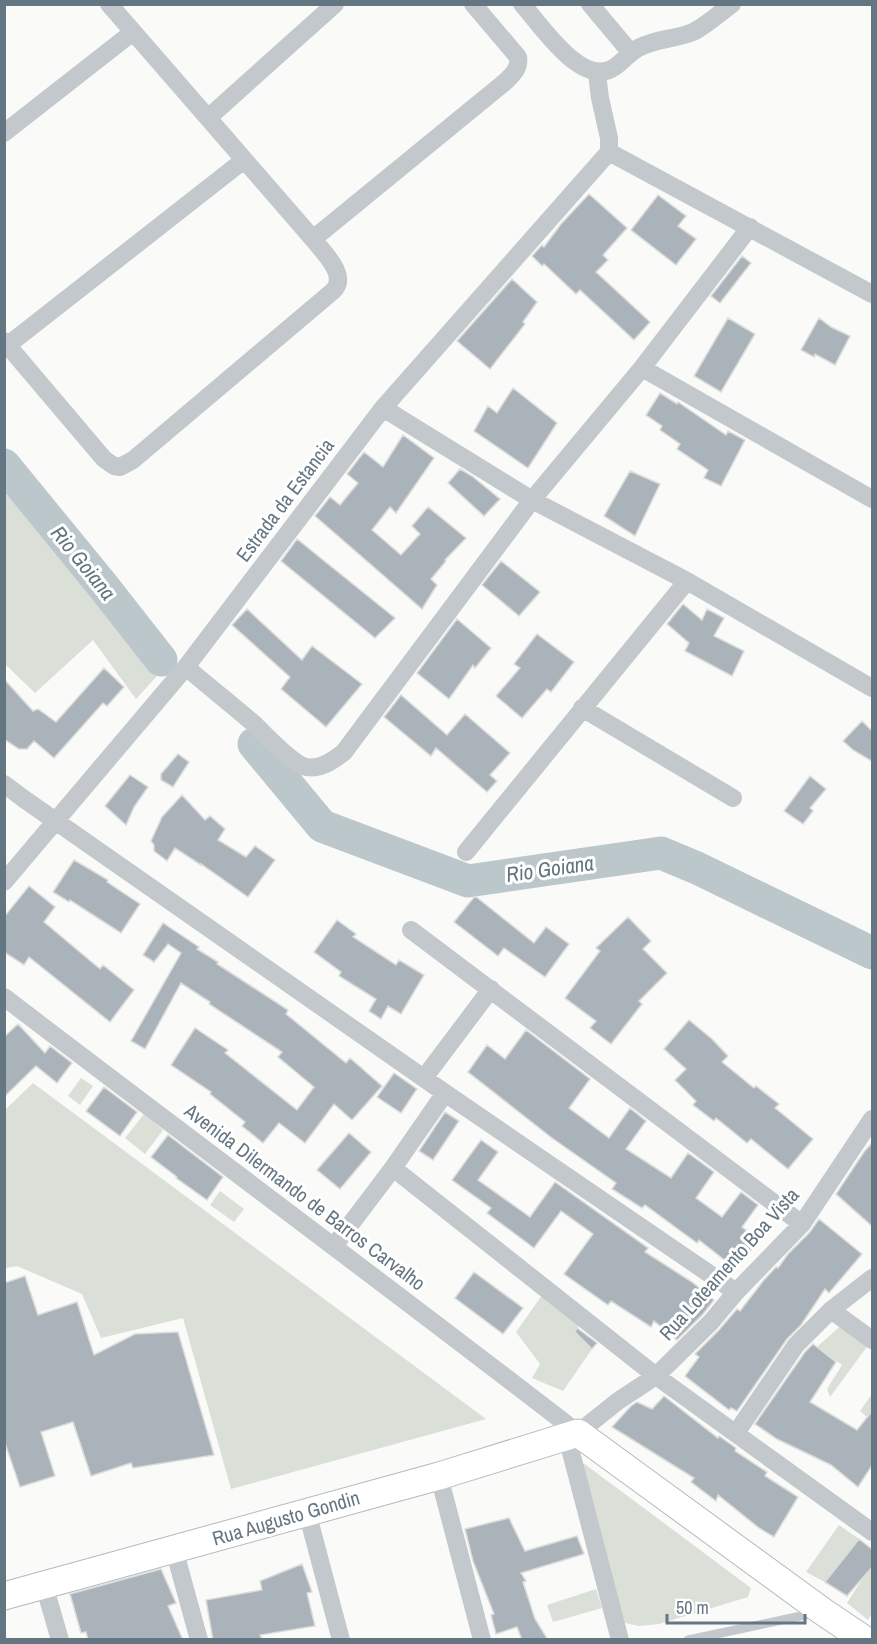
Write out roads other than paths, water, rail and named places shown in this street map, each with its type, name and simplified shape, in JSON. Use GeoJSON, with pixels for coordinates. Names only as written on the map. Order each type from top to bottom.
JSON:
{"type":"FeatureCollection","features":[{"type":"Feature","properties":{"kind":"street"},"geometry":{"type":"LineString","coordinates":[[109,4],[313,239],[335,269],[339,279],[337,288],[124,466],[114,466],[104,459],[6,343],[244,160]]}},
{"type":"Feature","properties":{"kind":"street"},"geometry":{"type":"LineString","coordinates":[[208,118],[335,4]]}},
{"type":"Feature","properties":{"kind":"street"},"geometry":{"type":"LineString","coordinates":[[313,239],[505,82],[516,70],[519,64],[518,57],[473,4]]}},
{"type":"Feature","properties":{"kind":"street"},"geometry":{"type":"LineString","coordinates":[[522,4],[566,54],[581,67],[597,73],[619,65],[631,52],[650,43],[694,31],[732,4]]}},
{"type":"Feature","properties":{"kind":"street"},"geometry":{"type":"LineString","coordinates":[[590,4],[631,52]]}},
{"type":"Feature","properties":{"kind":"street"},"geometry":{"type":"LineString","coordinates":[[4,133],[133,32]]}},
{"type":"Feature","properties":{"kind":"street"},"geometry":{"type":"LineString","coordinates":[[597,73],[609,138],[609,152],[873,294]]}},
{"type":"Feature","properties":{"kind":"street","name":"Estrada da Estancia"},"geometry":{"type":"LineString","coordinates":[[4,882],[186,667],[383,408],[609,152]]}},
{"type":"Feature","properties":{"kind":"street"},"geometry":{"type":"LineString","coordinates":[[186,667],[305,767],[313,768],[334,760],[344,752],[532,500],[642,368],[750,227]]}},
{"type":"Feature","properties":{"kind":"street"},"geometry":{"type":"LineString","coordinates":[[642,368],[873,499]]}},
{"type":"Feature","properties":{"kind":"street"},"geometry":{"type":"LineString","coordinates":[[383,408],[532,500],[687,581],[873,688]]}},
{"type":"Feature","properties":{"kind":"street"},"geometry":{"type":"LineString","coordinates":[[466,852],[687,581]]}},
{"type":"Feature","properties":{"kind":"street"},"geometry":{"type":"LineString","coordinates":[[582,708],[733,798]]}},
{"type":"Feature","properties":{"kind":"street"},"geometry":{"type":"LineString","coordinates":[[4,784],[445,1093],[736,1292]]}},
{"type":"Feature","properties":{"kind":"street"},"geometry":{"type":"LineString","coordinates":[[411,930],[802,1224]]}},
{"type":"Feature","properties":{"kind":"street"},"geometry":{"type":"LineString","coordinates":[[424,1078],[491,989]]}},
{"type":"Feature","properties":{"kind":"street","name":"Avenida Dilermando de Barros Carvalho"},"geometry":{"type":"LineString","coordinates":[[4,997],[334,1246],[572,1435]]}},
{"type":"Feature","properties":{"kind":"street"},"geometry":{"type":"LineString","coordinates":[[334,1246],[393,1168],[445,1093]]}},
{"type":"Feature","properties":{"kind":"street","name":"Rua Loteamento Boa Vista"},"geometry":{"type":"LineString","coordinates":[[572,1435],[656,1376],[711,1322],[736,1292],[802,1224],[873,1119]]}},
{"type":"Feature","properties":{"kind":"street"},"geometry":{"type":"LineString","coordinates":[[393,1168],[656,1376],[873,1532]]}},
{"type":"Feature","properties":{"kind":"street"},"geometry":{"type":"LineString","coordinates":[[736,1433],[796,1345],[831,1311],[873,1278]]}},
{"type":"Feature","properties":{"kind":"street"},"geometry":{"type":"LineString","coordinates":[[831,1311],[873,1340]]}},
{"type":"Feature","properties":{"kind":"street"},"geometry":{"type":"LineString","coordinates":[[572,1435],[865,1640]]}},
{"type":"Feature","properties":{"kind":"street"},"geometry":{"type":"LineString","coordinates":[[572,1435],[620,1640]]}},
{"type":"Feature","properties":{"kind":"street","name":"Rua Augusto Gondin"},"geometry":{"type":"LineString","coordinates":[[4,1596],[439,1476],[572,1435]]}},
{"type":"Feature","properties":{"kind":"street"},"geometry":{"type":"LineString","coordinates":[[439,1476],[482,1640]]}},
{"type":"Feature","properties":{"kind":"street"},"geometry":{"type":"LineString","coordinates":[[307,1512],[340,1640]]}},
{"type":"Feature","properties":{"kind":"street"},"geometry":{"type":"LineString","coordinates":[[174,1549],[198,1640]]}},
{"type":"Feature","properties":{"kind":"street"},"geometry":{"type":"LineString","coordinates":[[44,1585],[60,1640]]}},
{"type":"Feature","properties":{"kind":"lane"},"geometry":{"type":"LineString","coordinates":[[688,1640],[822,1611]]}},
{"type":"Feature","properties":{"kind":"waterway","name":"Rio Goiana"},"geometry":{"type":"LineString","coordinates":[[4,465],[161,660]]}},
{"type":"Feature","properties":{"kind":"waterway","name":"Rio Goiana"},"geometry":{"type":"LineString","coordinates":[[254,744],[322,826],[468,881],[661,853],[697,868],[872,953]]}}]}
